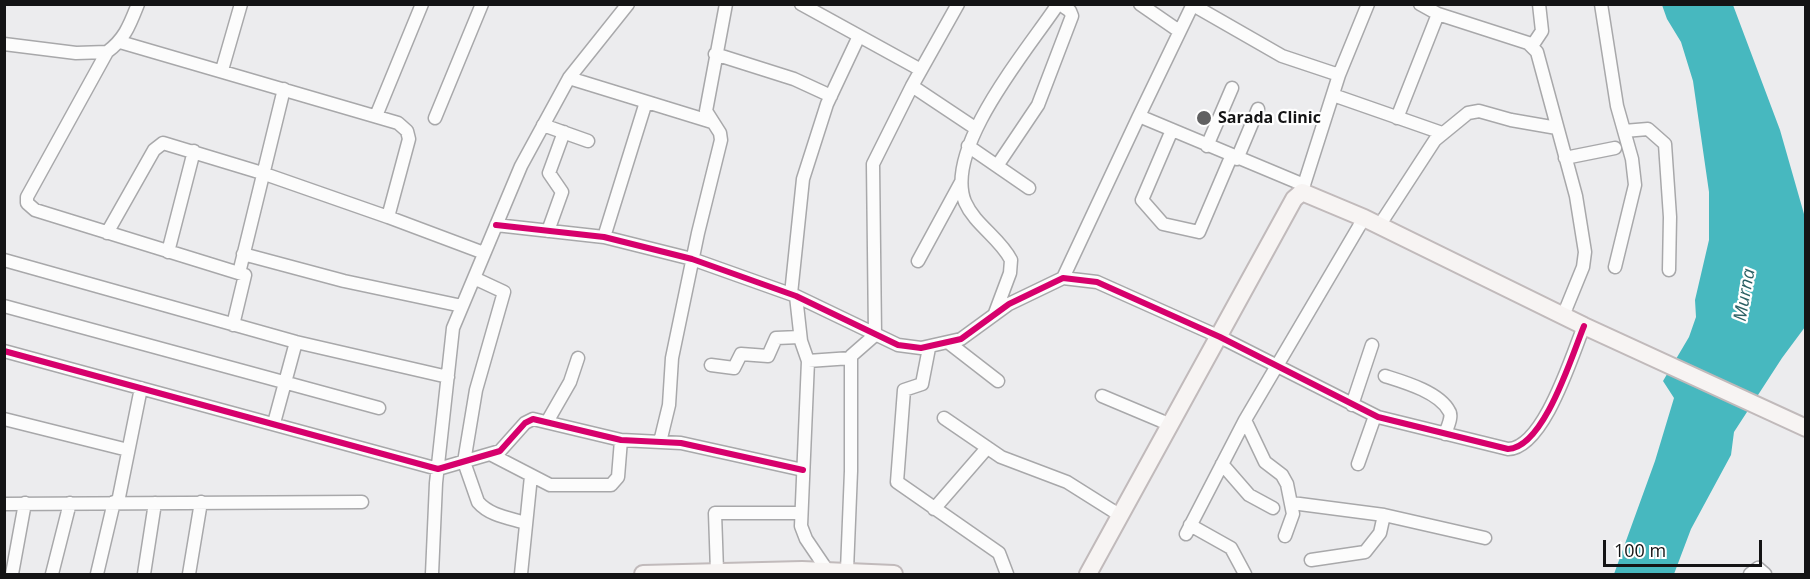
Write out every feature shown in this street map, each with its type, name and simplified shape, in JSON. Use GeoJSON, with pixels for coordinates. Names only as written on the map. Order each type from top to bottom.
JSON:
{"type":"FeatureCollection","features":[{"type":"Feature","properties":{"kind":"main road"},"geometry":{"type":"LineString","coordinates":[[1088,574],[1294,199],[1303,189],[1584,326],[1806,428]]}},
{"type":"Feature","properties":{"kind":"main road"},"geometry":{"type":"LineString","coordinates":[[643,574],[826,570],[894,574]]}},
{"type":"Feature","properties":{"kind":"street"},"geometry":{"type":"LineString","coordinates":[[138,4],[120,42],[107,52],[27,197],[27,203],[35,210],[239,273],[246,279],[233,325]]}},
{"type":"Feature","properties":{"kind":"street"},"geometry":{"type":"LineString","coordinates":[[222,70],[241,4]]}},
{"type":"Feature","properties":{"kind":"street"},"geometry":{"type":"LineString","coordinates":[[376,116],[422,4]]}},
{"type":"Feature","properties":{"kind":"street"},"geometry":{"type":"LineString","coordinates":[[435,118],[482,4]]}},
{"type":"Feature","properties":{"kind":"street"},"geometry":{"type":"LineString","coordinates":[[432,574],[438,469],[453,328],[521,166],[543,125],[569,78],[628,4]]}},
{"type":"Feature","properties":{"kind":"street"},"geometry":{"type":"LineString","coordinates":[[660,441],[669,405],[672,358],[692,259],[721,140],[720,133],[706,111],[726,4]]}},
{"type":"Feature","properties":{"kind":"street"},"geometry":{"type":"LineString","coordinates":[[801,4],[921,70]]}},
{"type":"Feature","properties":{"kind":"street"},"geometry":{"type":"LineString","coordinates":[[875,335],[873,164],[879,146],[958,4]]}},
{"type":"Feature","properties":{"kind":"street"},"geometry":{"type":"LineString","coordinates":[[918,261],[962,181],[968,146],[975,128],[1059,4],[1070,11],[1072,16],[1044,92],[1033,114],[997,166]]}},
{"type":"Feature","properties":{"kind":"street"},"geometry":{"type":"LineString","coordinates":[[1140,4],[1179,31]]}},
{"type":"Feature","properties":{"kind":"street"},"geometry":{"type":"LineString","coordinates":[[1139,116],[1303,189],[1339,75],[1368,4]]}},
{"type":"Feature","properties":{"kind":"street"},"geometry":{"type":"LineString","coordinates":[[1420,4],[1438,14],[1533,46],[1539,58],[1576,196],[1585,252],[1583,267],[1563,316]]}},
{"type":"Feature","properties":{"kind":"street"},"geometry":{"type":"LineString","coordinates":[[1533,46],[1542,31],[1539,4]]}},
{"type":"Feature","properties":{"kind":"street"},"geometry":{"type":"LineString","coordinates":[[1601,4],[1617,106],[1634,171],[1634,195],[1615,267]]}},
{"type":"Feature","properties":{"kind":"street"},"geometry":{"type":"LineString","coordinates":[[1063,278],[1193,5],[1282,56],[1339,75]]}},
{"type":"Feature","properties":{"kind":"street"},"geometry":{"type":"LineString","coordinates":[[1397,118],[1438,14]]}},
{"type":"Feature","properties":{"kind":"street"},"geometry":{"type":"LineString","coordinates":[[826,570],[802,533],[808,360],[800,337],[793,295],[802,179],[818,127],[860,36]]}},
{"type":"Feature","properties":{"kind":"street"},"geometry":{"type":"LineString","coordinates":[[120,42],[222,70],[404,126],[409,139],[388,217]]}},
{"type":"Feature","properties":{"kind":"street"},"geometry":{"type":"LineString","coordinates":[[4,44],[76,53],[107,52]]}},
{"type":"Feature","properties":{"kind":"street"},"geometry":{"type":"LineString","coordinates":[[715,54],[788,77],[831,96]]}},
{"type":"Feature","properties":{"kind":"street"},"geometry":{"type":"LineString","coordinates":[[569,78],[712,122]]}},
{"type":"Feature","properties":{"kind":"street"},"geometry":{"type":"LineString","coordinates":[[912,86],[975,128]]}},
{"type":"Feature","properties":{"kind":"street"},"geometry":{"type":"LineString","coordinates":[[1207,146],[1232,88]]}},
{"type":"Feature","properties":{"kind":"street"},"geometry":{"type":"LineString","coordinates":[[239,273],[284,89]]}},
{"type":"Feature","properties":{"kind":"street"},"geometry":{"type":"LineString","coordinates":[[1333,95],[1442,133]]}},
{"type":"Feature","properties":{"kind":"street"},"geometry":{"type":"LineString","coordinates":[[604,237],[646,102]]}},
{"type":"Feature","properties":{"kind":"street"},"geometry":{"type":"LineString","coordinates":[[1172,130],[1142,200],[1163,224],[1199,232],[1258,109]]}},
{"type":"Feature","properties":{"kind":"street"},"geometry":{"type":"LineString","coordinates":[[1379,226],[1442,133],[1474,111],[1557,128]]}},
{"type":"Feature","properties":{"kind":"street"},"geometry":{"type":"LineString","coordinates":[[543,125],[588,141]]}},
{"type":"Feature","properties":{"kind":"street"},"geometry":{"type":"LineString","coordinates":[[1624,131],[1648,129],[1665,144],[1670,217],[1669,270]]}},
{"type":"Feature","properties":{"kind":"street"},"geometry":{"type":"LineString","coordinates":[[548,231],[562,192],[549,173],[564,132]]}},
{"type":"Feature","properties":{"kind":"street"},"geometry":{"type":"LineString","coordinates":[[107,233],[158,146],[169,144],[262,173],[484,253]]}},
{"type":"Feature","properties":{"kind":"street"},"geometry":{"type":"LineString","coordinates":[[968,146],[1029,188]]}},
{"type":"Feature","properties":{"kind":"street"},"geometry":{"type":"LineString","coordinates":[[1565,158],[1615,148]]}},
{"type":"Feature","properties":{"kind":"street"},"geometry":{"type":"LineString","coordinates":[[168,252],[194,152]]}},
{"type":"Feature","properties":{"kind":"street"},"geometry":{"type":"LineString","coordinates":[[962,181],[966,204],[1011,260],[1010,273],[995,313]]}},
{"type":"Feature","properties":{"kind":"street"},"geometry":{"type":"LineString","coordinates":[[1245,574],[1231,548],[1188,529],[1245,420],[1364,218]]}},
{"type":"Feature","properties":{"kind":"street"},"geometry":{"type":"LineString","coordinates":[[496,225],[604,237],[692,259],[793,295],[898,345],[928,348],[961,339],[995,313],[1063,278],[1097,282],[1220,337],[1375,416],[1508,449],[1518,447],[1547,417],[1584,326]]}},
{"type":"Feature","properties":{"kind":"street"},"geometry":{"type":"LineString","coordinates":[[243,254],[344,281],[462,306]]}},
{"type":"Feature","properties":{"kind":"street"},"geometry":{"type":"LineString","coordinates":[[4,260],[296,342],[448,377]]}},
{"type":"Feature","properties":{"kind":"street"},"geometry":{"type":"LineString","coordinates":[[474,278],[504,292],[476,390],[464,462],[482,508],[490,513],[526,523]]}},
{"type":"Feature","properties":{"kind":"street"},"geometry":{"type":"LineString","coordinates":[[4,306],[379,408]]}},
{"type":"Feature","properties":{"kind":"street"},"geometry":{"type":"LineString","coordinates":[[852,572],[851,358],[852,354],[875,335]]}},
{"type":"Feature","properties":{"kind":"street"},"geometry":{"type":"LineString","coordinates":[[711,365],[734,368],[741,354],[768,356],[776,338],[800,337]]}},
{"type":"Feature","properties":{"kind":"street"},"geometry":{"type":"LineString","coordinates":[[274,423],[296,342]]}},
{"type":"Feature","properties":{"kind":"street"},"geometry":{"type":"LineString","coordinates":[[949,343],[998,381]]}},
{"type":"Feature","properties":{"kind":"street"},"geometry":{"type":"LineString","coordinates":[[1352,405],[1372,345]]}},
{"type":"Feature","properties":{"kind":"street"},"geometry":{"type":"LineString","coordinates":[[928,348],[922,384],[904,390],[896,479],[900,487],[999,553],[1007,574]]}},
{"type":"Feature","properties":{"kind":"street"},"geometry":{"type":"LineString","coordinates":[[4,351],[438,469],[492,454],[505,447],[529,421],[548,422],[621,441],[681,443],[803,470]]}},
{"type":"Feature","properties":{"kind":"street"},"geometry":{"type":"LineString","coordinates":[[548,422],[570,382],[578,358]]}},
{"type":"Feature","properties":{"kind":"street"},"geometry":{"type":"LineString","coordinates":[[808,360],[851,358]]}},
{"type":"Feature","properties":{"kind":"street"},"geometry":{"type":"LineString","coordinates":[[1385,376],[1426,392],[1449,410],[1451,414],[1445,434]]}},
{"type":"Feature","properties":{"kind":"street"},"geometry":{"type":"LineString","coordinates":[[97,574],[129,450],[141,388]]}},
{"type":"Feature","properties":{"kind":"street"},"geometry":{"type":"LineString","coordinates":[[1102,396],[1171,425]]}},
{"type":"Feature","properties":{"kind":"street"},"geometry":{"type":"LineString","coordinates":[[1358,464],[1375,416]]}},
{"type":"Feature","properties":{"kind":"street"},"geometry":{"type":"LineString","coordinates":[[944,418],[987,448],[1012,462],[1067,482],[1121,516]]}},
{"type":"Feature","properties":{"kind":"street"},"geometry":{"type":"LineString","coordinates":[[4,419],[129,450]]}},
{"type":"Feature","properties":{"kind":"street"},"geometry":{"type":"LineString","coordinates":[[1245,420],[1264,462],[1285,479],[1293,514],[1286,536]]}},
{"type":"Feature","properties":{"kind":"street"},"geometry":{"type":"LineString","coordinates":[[492,454],[550,485],[610,485],[618,477],[621,441]]}},
{"type":"Feature","properties":{"kind":"street"},"geometry":{"type":"LineString","coordinates":[[934,510],[987,448]]}},
{"type":"Feature","properties":{"kind":"street"},"geometry":{"type":"LineString","coordinates":[[1222,464],[1249,495],[1273,508]]}},
{"type":"Feature","properties":{"kind":"street"},"geometry":{"type":"LineString","coordinates":[[521,574],[531,476]]}},
{"type":"Feature","properties":{"kind":"street"},"geometry":{"type":"LineString","coordinates":[[144,574],[155,502]]}},
{"type":"Feature","properties":{"kind":"street"},"geometry":{"type":"LineString","coordinates":[[189,574],[201,502]]}},
{"type":"Feature","properties":{"kind":"street"},"geometry":{"type":"LineString","coordinates":[[4,504],[363,502]]}},
{"type":"Feature","properties":{"kind":"street"},"geometry":{"type":"LineString","coordinates":[[12,574],[25,503]]}},
{"type":"Feature","properties":{"kind":"street"},"geometry":{"type":"LineString","coordinates":[[52,574],[70,503]]}},
{"type":"Feature","properties":{"kind":"street"},"geometry":{"type":"LineString","coordinates":[[1292,503],[1384,515],[1485,538]]}},
{"type":"Feature","properties":{"kind":"street"},"geometry":{"type":"LineString","coordinates":[[717,571],[715,513],[801,513]]}},
{"type":"Feature","properties":{"kind":"street"},"geometry":{"type":"LineString","coordinates":[[1311,560],[1365,552],[1380,533],[1384,515]]}},
{"type":"Feature","properties":{"kind":"water","name":"Murna"},"geometry":{"type":"Polygon","coordinates":[[[1662,5],[1733,5],[1780,130],[1804,214],[1805,327],[1734,432],[1731,455],[1691,529],[1674,574],[1614,574],[1655,461],[1674,398],[1663,381],[1689,337],[1696,317],[1695,300],[1709,240],[1709,192],[1693,81],[1681,42],[1667,19],[1662,5]]]}},
{"type":"Feature","properties":{"kind":"cycle path"},"geometry":{"type":"LineString","coordinates":[[496,225],[604,237],[692,259],[796,296],[898,345],[921,348],[961,339],[1009,304],[1063,278],[1097,282],[1220,337],[1378,417],[1508,449],[1521,445],[1545,417],[1584,326]]}},
{"type":"Feature","properties":{"kind":"cycle path"},"geometry":{"type":"LineString","coordinates":[[4,351],[438,469],[500,451],[525,423],[533,419],[621,440],[681,443],[803,470]]}},
{"type":"Feature","properties":{"kind":"place","name":"Sarada Clinic"},"geometry":{"type":"Point","coordinates":[1204,118]}}]}
